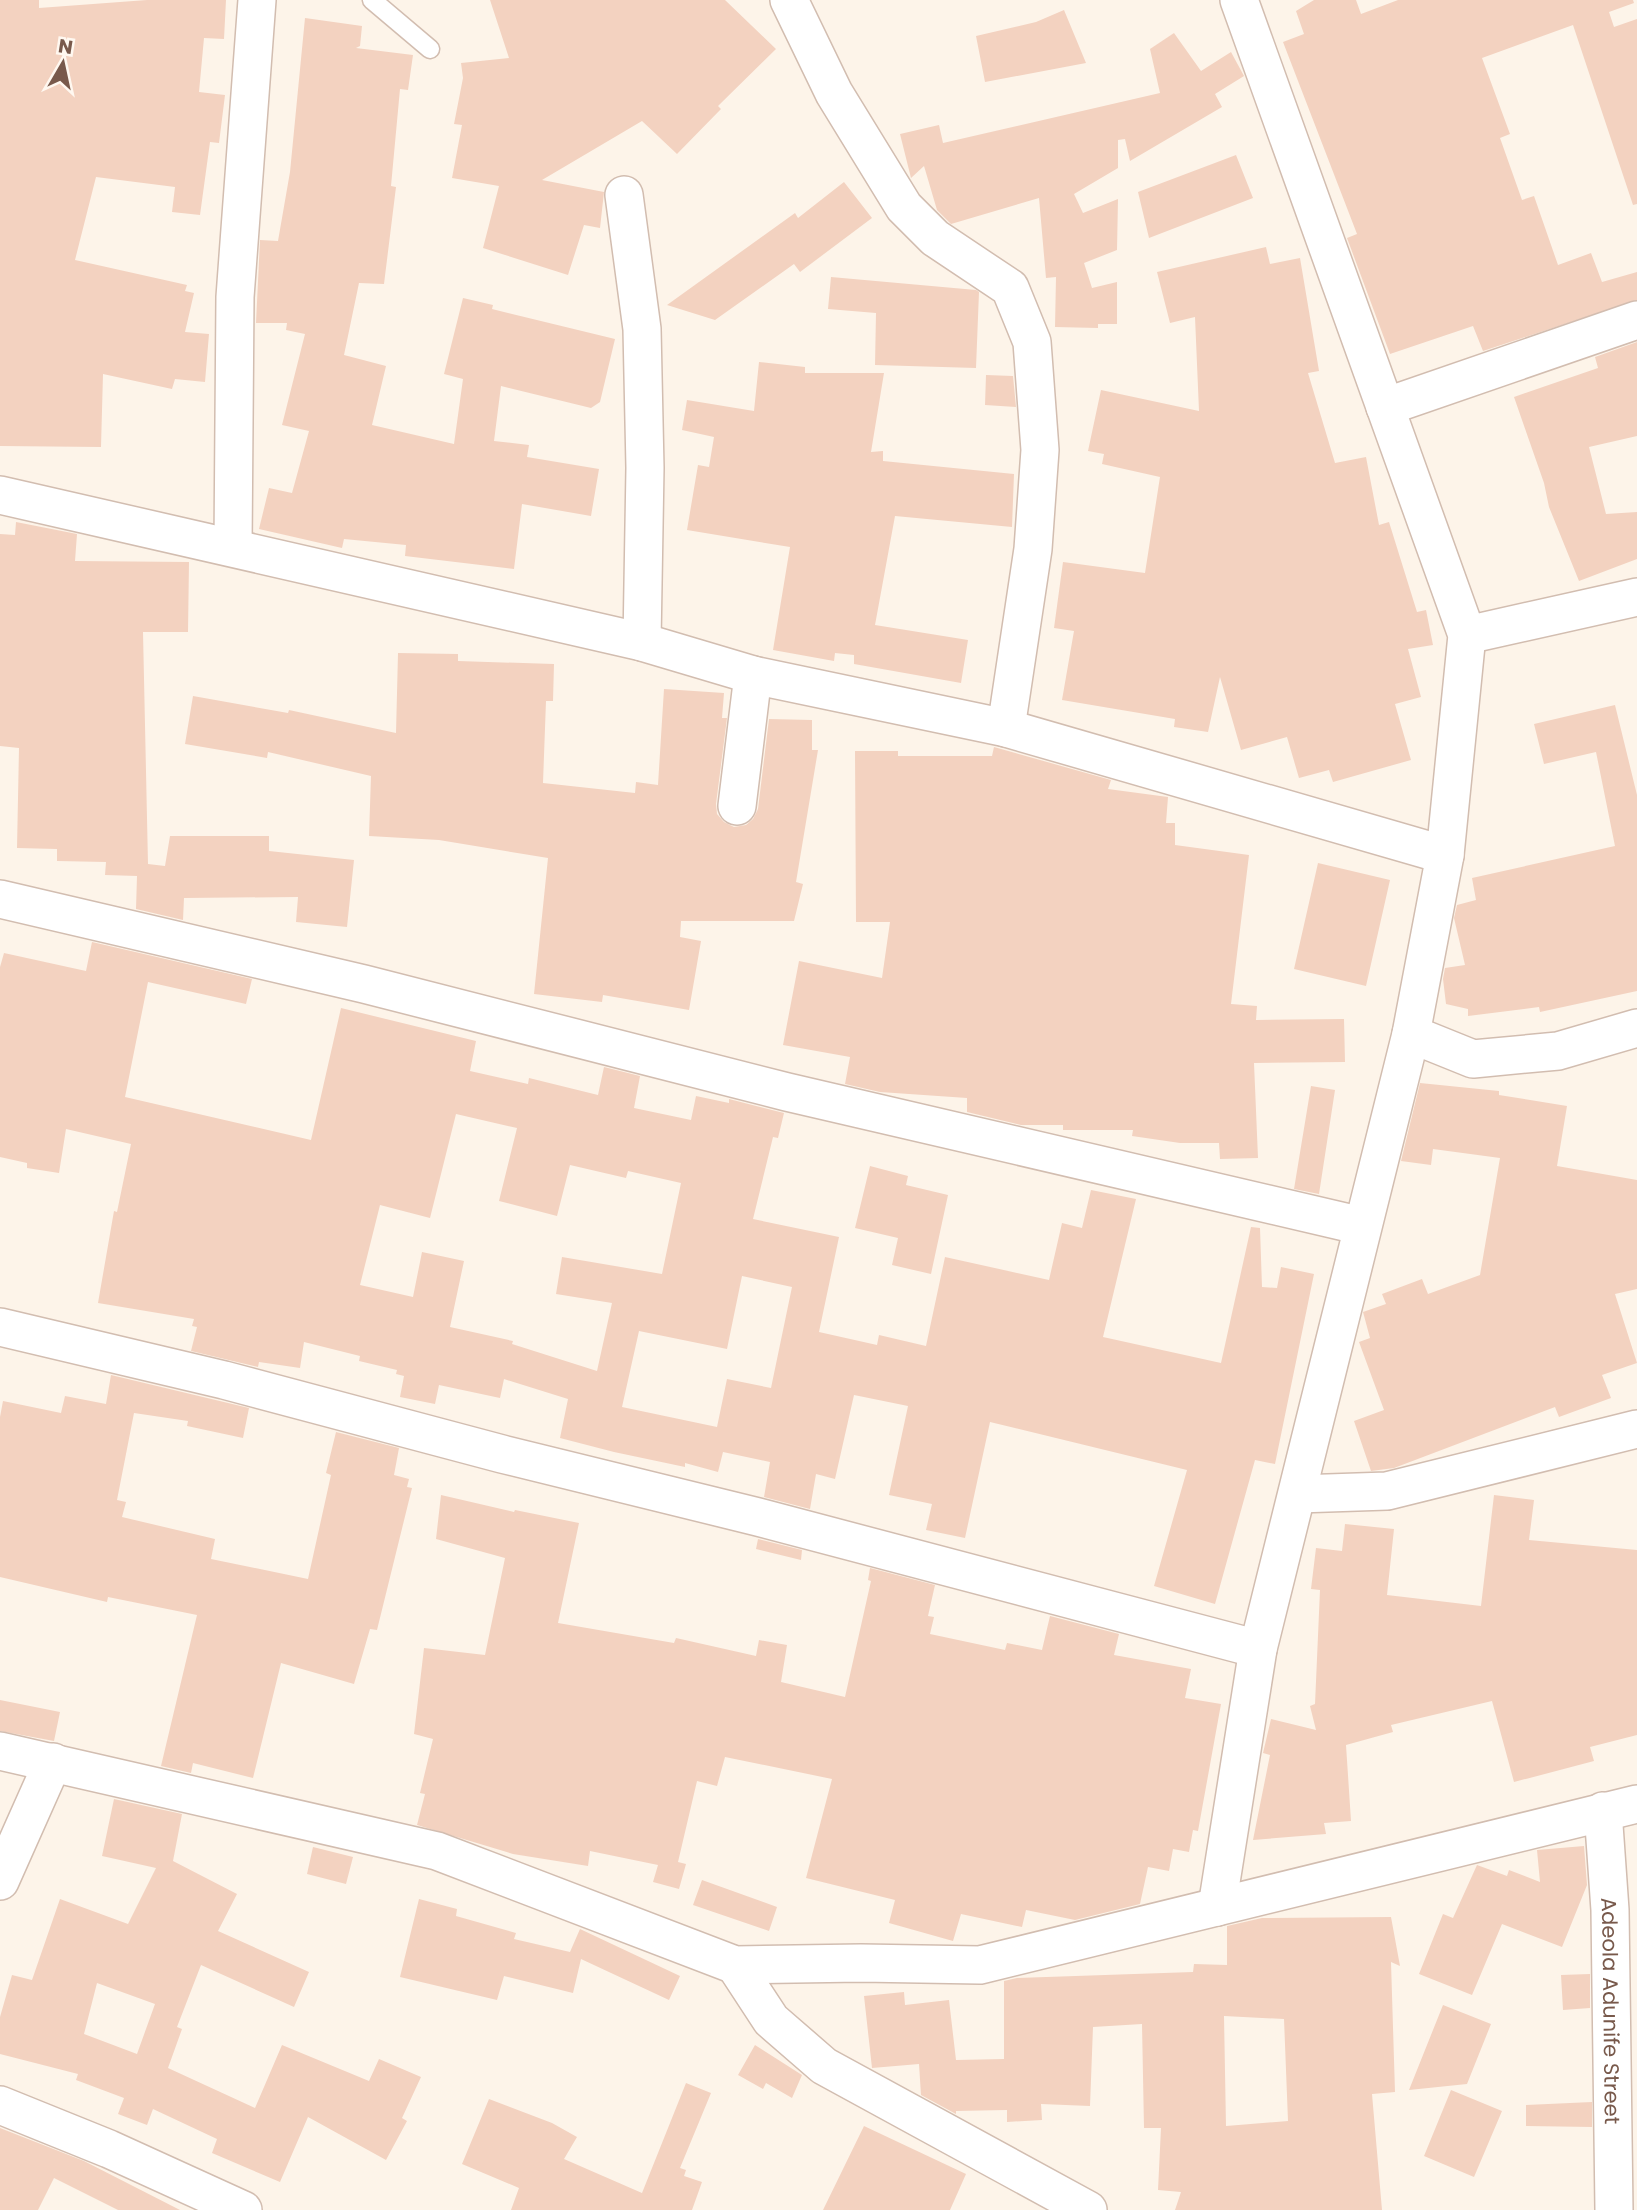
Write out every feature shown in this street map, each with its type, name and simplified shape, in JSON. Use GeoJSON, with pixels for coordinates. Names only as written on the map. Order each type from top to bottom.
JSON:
{"type":"FeatureCollection","features":[{"type":"Feature","properties":{"kind":"street"},"geometry":{"type":"LineString","coordinates":[[233,547],[235,296],[257,0]]}},
{"type":"Feature","properties":{"kind":"street"},"geometry":{"type":"LineString","coordinates":[[789,0],[834,93],[904,207],[935,238],[1010,288],[1032,342],[1040,450],[1033,549],[1006,728]]}},
{"type":"Feature","properties":{"kind":"street"},"geometry":{"type":"LineString","coordinates":[[1217,1907],[1258,1649],[1411,1034],[1445,855],[1467,635],[1239,0]]}},
{"type":"Feature","properties":{"kind":"street"},"geometry":{"type":"LineString","coordinates":[[624,195],[642,329],[645,468],[642,642]]}},
{"type":"Feature","properties":{"kind":"street"},"geometry":{"type":"LineString","coordinates":[[1385,407],[1637,320]]}},
{"type":"Feature","properties":{"kind":"street"},"geometry":{"type":"LineString","coordinates":[[0,495],[642,642],[753,675],[1006,728],[1445,855]]}},
{"type":"Feature","properties":{"kind":"street"},"geometry":{"type":"LineString","coordinates":[[1467,635],[1637,597]]}},
{"type":"Feature","properties":{"kind":"street"},"geometry":{"type":"LineString","coordinates":[[737,806],[753,675]]}},
{"type":"Feature","properties":{"kind":"street"},"geometry":{"type":"LineString","coordinates":[[0,899],[364,984],[787,1092],[1362,1226]]}},
{"type":"Feature","properties":{"kind":"street"},"geometry":{"type":"LineString","coordinates":[[1411,1034],[1473,1059],[1558,1051],[1637,1028]]}},
{"type":"Feature","properties":{"kind":"street"},"geometry":{"type":"LineString","coordinates":[[0,1327],[224,1380],[1258,1649]]}},
{"type":"Feature","properties":{"kind":"street"},"geometry":{"type":"LineString","coordinates":[[1298,1494],[1387,1491],[1637,1429]]}},
{"type":"Feature","properties":{"kind":"street"},"geometry":{"type":"LineString","coordinates":[[0,1751],[437,1851],[736,1965],[861,1962],[980,1965],[1077,1944],[1620,1808]]}},
{"type":"Feature","properties":{"kind":"street"},"geometry":{"type":"LineString","coordinates":[[0,1881],[53,1762]]}},
{"type":"Feature","properties":{"kind":"street","name":"Adeola Adunife Street"},"geometry":{"type":"LineString","coordinates":[[1614,2210],[1610,1910],[1620,1808]]}},
{"type":"Feature","properties":{"kind":"street"},"geometry":{"type":"LineString","coordinates":[[736,1965],[771,2020],[824,2066],[1088,2210]]}},
{"type":"Feature","properties":{"kind":"street"},"geometry":{"type":"LineString","coordinates":[[0,2105],[109,2149],[243,2210]]}},
{"type":"Feature","properties":{"kind":"lane"},"geometry":{"type":"LineString","coordinates":[[372,0],[430,49]]}},
{"type":"Feature","properties":{"kind":"building"},"geometry":{"type":"Polygon","coordinates":[[[0,0],[39,0],[39,8],[147,0],[226,0],[224,39],[204,38],[199,92],[225,95],[219,143],[210,142],[200,215],[172,212],[175,187],[96,177],[75,260],[187,285],[185,291],[194,293],[185,332],[209,334],[205,382],[175,379],[172,389],[103,374],[101,447],[0,446],[0,0]]]}},
{"type":"Feature","properties":{"kind":"building"},"geometry":{"type":"Polygon","coordinates":[[[490,0],[725,0],[776,49],[718,106],[721,109],[677,154],[642,121],[542,180],[604,192],[600,228],[584,225],[568,275],[483,248],[499,186],[452,178],[462,125],[454,124],[463,78],[461,63],[509,58],[490,0]]]}},
{"type":"Feature","properties":{"kind":"building"},"geometry":{"type":"Polygon","coordinates":[[[1314,0],[1356,0],[1361,14],[1398,0],[1633,0],[1634,3],[1609,12],[1614,27],[1637,19],[1637,204],[1633,205],[1573,25],[1482,58],[1510,134],[1500,138],[1522,200],[1534,196],[1558,265],[1591,253],[1602,282],[1637,272],[1637,300],[1483,351],[1473,326],[1390,354],[1347,238],[1357,234],[1283,42],[1304,34],[1296,11],[1314,0]]]}},
{"type":"Feature","properties":{"kind":"building"},"geometry":{"type":"Polygon","coordinates":[[[1064,10],[1086,63],[985,82],[976,36],[1036,22],[1064,10]]]}},
{"type":"Feature","properties":{"kind":"building"},"geometry":{"type":"Polygon","coordinates":[[[305,18],[362,26],[360,46],[356,48],[413,55],[408,90],[400,89],[391,186],[396,187],[384,284],[359,283],[344,355],[386,366],[372,425],[454,444],[463,379],[444,374],[463,298],[493,305],[492,309],[615,339],[600,402],[591,408],[501,386],[494,441],[529,445],[527,457],[599,469],[591,516],[522,504],[514,569],[405,556],[406,545],[344,539],[342,548],[259,529],[269,488],[292,493],[309,431],[282,425],[305,334],[286,330],[287,323],[256,323],[260,240],[278,241],[290,172],[305,18]]]}},
{"type":"Feature","properties":{"kind":"building"},"geometry":{"type":"Polygon","coordinates":[[[1174,33],[1201,71],[1231,52],[1244,76],[1215,94],[1222,107],[1130,161],[1125,139],[1118,140],[1118,168],[1074,194],[1083,213],[1118,199],[1117,250],[1084,263],[1092,288],[1117,282],[1117,324],[1098,324],[1098,328],[1055,327],[1056,277],[1046,278],[1039,198],[951,224],[937,210],[924,166],[911,178],[900,134],[939,125],[943,143],[1160,93],[1150,49],[1174,33]]]}},
{"type":"Feature","properties":{"kind":"building"},"geometry":{"type":"Polygon","coordinates":[[[1236,155],[1253,198],[1149,238],[1138,192],[1236,155]]]}},
{"type":"Feature","properties":{"kind":"building"},"geometry":{"type":"Polygon","coordinates":[[[844,182],[872,218],[800,272],[794,264],[715,320],[667,305],[795,213],[798,218],[844,182]]]}},
{"type":"Feature","properties":{"kind":"building"},"geometry":{"type":"Polygon","coordinates":[[[1266,247],[1270,264],[1300,258],[1319,371],[1308,373],[1335,463],[1366,457],[1379,525],[1389,522],[1417,612],[1426,610],[1433,645],[1408,649],[1421,697],[1395,704],[1411,760],[1333,782],[1329,770],[1299,778],[1287,737],[1241,750],[1220,677],[1208,732],[1174,727],[1175,719],[1062,700],[1074,631],[1054,628],[1063,562],[1145,573],[1160,477],[1102,464],[1104,454],[1088,451],[1101,390],[1199,411],[1195,317],[1170,323],[1157,272],[1266,247]]]}},
{"type":"Feature","properties":{"kind":"building"},"geometry":{"type":"Polygon","coordinates":[[[831,277],[976,290],[979,292],[976,368],[875,365],[876,313],[828,309],[831,277]]]}},
{"type":"Feature","properties":{"kind":"building"},"geometry":{"type":"Polygon","coordinates":[[[1637,342],[1637,436],[1589,447],[1606,514],[1637,512],[1637,559],[1579,581],[1549,507],[1544,483],[1514,397],[1598,368],[1595,357],[1637,342]]]}},
{"type":"Feature","properties":{"kind":"building"},"geometry":{"type":"Polygon","coordinates":[[[759,362],[805,367],[805,373],[884,373],[871,452],[883,451],[883,461],[1014,474],[1012,527],[895,516],[875,625],[968,640],[961,683],[854,664],[854,655],[835,653],[834,661],[773,650],[790,547],[687,530],[698,465],[709,467],[714,437],[682,430],[687,400],[754,411],[759,362]]]}},
{"type":"Feature","properties":{"kind":"building"},"geometry":{"type":"Polygon","coordinates":[[[986,375],[1013,376],[1016,407],[985,405],[986,375]]]}},
{"type":"Feature","properties":{"kind":"building"},"geometry":{"type":"Polygon","coordinates":[[[16,522],[77,534],[75,561],[189,562],[188,632],[143,632],[148,864],[165,866],[170,836],[269,836],[269,851],[354,860],[347,927],[296,922],[298,897],[184,898],[183,920],[136,909],[137,876],[105,875],[106,862],[57,861],[57,849],[17,848],[19,748],[0,746],[0,534],[15,535],[16,522]]]}},
{"type":"Feature","properties":{"kind":"building"},"geometry":{"type":"Polygon","coordinates":[[[398,653],[458,654],[458,661],[554,664],[553,701],[546,701],[543,783],[635,793],[636,782],[658,785],[664,689],[724,693],[722,718],[727,718],[716,804],[717,814],[724,822],[734,827],[746,825],[758,809],[769,719],[812,720],[812,750],[818,750],[796,882],[803,884],[794,921],[681,921],[680,937],[701,941],[689,1010],[603,995],[602,1002],[534,994],[548,858],[439,840],[369,836],[371,776],[268,752],[267,758],[185,744],[193,696],[288,713],[289,710],[396,733],[398,653]]]}},
{"type":"Feature","properties":{"kind":"building"},"geometry":{"type":"Polygon","coordinates":[[[1615,705],[1637,795],[1637,991],[1540,1012],[1539,1007],[1468,1016],[1468,1009],[1446,1004],[1443,979],[1445,968],[1465,965],[1454,918],[1457,905],[1476,900],[1472,878],[1615,846],[1596,752],[1544,764],[1534,724],[1615,705]]]}},
{"type":"Feature","properties":{"kind":"building"},"geometry":{"type":"Polygon","coordinates":[[[994,747],[1111,780],[1108,789],[1168,797],[1166,823],[1175,823],[1175,845],[1249,855],[1231,1004],[1257,1006],[1256,1020],[1344,1019],[1345,1062],[1254,1063],[1258,1158],[1220,1159],[1219,1143],[1180,1143],[1132,1136],[1133,1130],[1063,1130],[1063,1125],[1021,1125],[967,1112],[967,1098],[880,1092],[845,1084],[850,1057],[783,1045],[799,961],[882,978],[890,922],[856,922],[855,751],[898,751],[898,756],[992,756],[994,747]]]}},
{"type":"Feature","properties":{"kind":"building"},"geometry":{"type":"Polygon","coordinates":[[[1318,863],[1390,880],[1366,986],[1294,969],[1318,863]]]}},
{"type":"Feature","properties":{"kind":"building"},"geometry":{"type":"Polygon","coordinates":[[[92,942],[252,979],[246,1004],[148,982],[125,1097],[311,1140],[341,1008],[476,1041],[470,1071],[528,1084],[529,1078],[598,1095],[604,1067],[640,1076],[634,1108],[691,1120],[696,1096],[729,1103],[729,1099],[784,1113],[778,1138],[773,1137],[753,1219],[839,1237],[819,1332],[877,1345],[879,1335],[926,1346],[945,1257],[1049,1280],[1062,1223],[1082,1228],[1091,1190],[1136,1199],[1103,1337],[1221,1363],[1251,1227],[1260,1228],[1262,1287],[1277,1288],[1281,1267],[1314,1274],[1275,1464],[1255,1460],[1215,1604],[1154,1586],[1187,1470],[990,1422],[965,1538],[926,1530],[932,1504],[889,1495],[908,1406],[854,1395],[835,1479],[816,1474],[810,1509],[764,1497],[770,1462],[723,1452],[718,1472],[685,1463],[685,1467],[614,1452],[560,1438],[568,1399],[504,1379],[500,1398],[439,1385],[435,1404],[400,1397],[404,1376],[396,1374],[397,1370],[359,1361],[360,1356],[304,1342],[300,1368],[259,1362],[258,1367],[191,1351],[197,1327],[192,1326],[194,1319],[98,1303],[114,1211],[117,1212],[131,1144],[66,1129],[59,1173],[27,1168],[27,1163],[0,1157],[0,967],[4,953],[86,971],[92,942]],[[456,1114],[430,1218],[380,1205],[360,1285],[413,1297],[422,1252],[464,1261],[450,1327],[513,1341],[512,1344],[597,1371],[612,1303],[556,1294],[562,1257],[662,1274],[681,1183],[628,1171],[626,1178],[570,1165],[557,1216],[499,1201],[517,1128],[456,1114]],[[742,1276],[727,1349],[639,1331],[622,1407],[717,1427],[727,1379],[771,1388],[792,1287],[742,1276]]]}},
{"type":"Feature","properties":{"kind":"building"},"geometry":{"type":"Polygon","coordinates":[[[1420,1083],[1499,1091],[1499,1095],[1567,1106],[1557,1166],[1637,1180],[1637,1289],[1615,1294],[1637,1363],[1602,1375],[1611,1398],[1559,1417],[1555,1407],[1394,1468],[1371,1471],[1354,1421],[1384,1410],[1359,1342],[1370,1338],[1363,1312],[1386,1304],[1382,1294],[1422,1279],[1428,1294],[1480,1275],[1500,1158],[1433,1149],[1431,1165],[1401,1161],[1420,1083]]]}},
{"type":"Feature","properties":{"kind":"building"},"geometry":{"type":"Polygon","coordinates":[[[1311,1086],[1335,1090],[1319,1194],[1294,1189],[1311,1086]]]}},
{"type":"Feature","properties":{"kind":"building"},"geometry":{"type":"Polygon","coordinates":[[[870,1166],[908,1176],[906,1185],[948,1195],[931,1274],[892,1265],[898,1238],[855,1228],[870,1166]]]}},
{"type":"Feature","properties":{"kind":"building"},"geometry":{"type":"Polygon","coordinates":[[[111,1375],[249,1408],[243,1438],[187,1426],[188,1421],[134,1413],[117,1500],[126,1502],[122,1517],[215,1539],[211,1559],[308,1579],[331,1475],[326,1473],[336,1432],[399,1448],[394,1475],[409,1479],[407,1487],[412,1488],[377,1630],[370,1629],[354,1684],[281,1663],[253,1778],[193,1763],[191,1773],[161,1766],[197,1615],[108,1597],[107,1602],[0,1577],[0,1417],[3,1401],[61,1413],[65,1396],[106,1404],[111,1375]]]}},
{"type":"Feature","properties":{"kind":"building"},"geometry":{"type":"Polygon","coordinates":[[[441,1495],[514,1512],[515,1510],[579,1523],[558,1623],[674,1643],[676,1638],[756,1656],[759,1640],[787,1645],[781,1682],[845,1697],[871,1581],[868,1580],[870,1568],[935,1585],[928,1616],[934,1617],[930,1634],[1005,1650],[1007,1643],[1042,1650],[1050,1616],[1119,1634],[1114,1655],[1191,1669],[1185,1698],[1221,1704],[1198,1831],[1193,1830],[1189,1852],[1173,1849],[1169,1871],[1148,1867],[1140,1904],[1075,1920],[1026,1910],[1022,1927],[961,1914],[953,1941],[889,1923],[895,1900],[806,1878],[832,1779],[725,1757],[717,1786],[697,1781],[678,1862],[686,1864],[679,1889],[653,1882],[658,1865],[590,1851],[588,1866],[513,1854],[417,1825],[425,1794],[420,1793],[433,1739],[414,1734],[424,1648],[485,1655],[505,1558],[436,1539],[441,1495]]]}},
{"type":"Feature","properties":{"kind":"building"},"geometry":{"type":"Polygon","coordinates":[[[1494,1495],[1534,1500],[1529,1540],[1637,1550],[1637,1735],[1590,1747],[1594,1761],[1514,1782],[1492,1701],[1391,1725],[1393,1732],[1346,1745],[1351,1821],[1324,1823],[1326,1834],[1253,1840],[1270,1755],[1263,1753],[1271,1719],[1316,1730],[1310,1706],[1315,1704],[1320,1590],[1311,1589],[1316,1548],[1342,1551],[1345,1524],[1394,1529],[1387,1595],[1481,1606],[1494,1495]]]}},
{"type":"Feature","properties":{"kind":"building"},"geometry":{"type":"Polygon","coordinates":[[[758,1539],[802,1550],[801,1560],[756,1549],[758,1539]]]}},
{"type":"Feature","properties":{"kind":"building"},"geometry":{"type":"Polygon","coordinates":[[[0,1700],[60,1712],[54,1741],[0,1731],[0,1700]]]}},
{"type":"Feature","properties":{"kind":"building"},"geometry":{"type":"Polygon","coordinates":[[[114,1799],[182,1814],[173,1861],[237,1894],[218,1931],[309,1972],[294,2007],[201,1965],[177,2027],[182,2029],[168,2068],[255,2108],[282,2045],[369,2081],[379,2059],[421,2077],[402,2118],[407,2121],[386,2160],[308,2117],[280,2182],[212,2153],[217,2139],[153,2109],[147,2125],[118,2114],[124,2098],[76,2080],[78,2074],[0,2054],[0,2017],[12,1975],[32,1980],[60,1899],[128,1924],[156,1868],[102,1856],[114,1799]],[[97,1983],[84,2034],[137,2054],[155,2004],[97,1983]]]}},
{"type":"Feature","properties":{"kind":"building"},"geometry":{"type":"Polygon","coordinates":[[[1584,1846],[1587,1885],[1562,1947],[1502,1924],[1472,1995],[1419,1974],[1443,1914],[1453,1918],[1477,1865],[1507,1876],[1509,1870],[1540,1882],[1537,1850],[1584,1846]]]}},
{"type":"Feature","properties":{"kind":"building"},"geometry":{"type":"Polygon","coordinates":[[[313,1847],[353,1857],[346,1884],[307,1874],[313,1847]]]}},
{"type":"Feature","properties":{"kind":"building"},"geometry":{"type":"Polygon","coordinates":[[[702,1880],[777,1907],[769,1931],[693,1905],[702,1880]]]}},
{"type":"Feature","properties":{"kind":"building"},"geometry":{"type":"Polygon","coordinates":[[[419,1899],[457,1909],[456,1916],[516,1933],[514,1939],[570,1952],[580,1929],[680,1976],[669,2000],[581,1959],[573,1993],[504,1976],[497,2000],[400,1977],[419,1899]]]}},
{"type":"Feature","properties":{"kind":"building"},"geometry":{"type":"Polygon","coordinates":[[[1391,1917],[1400,1966],[1391,1962],[1395,2092],[1372,2094],[1382,2210],[1175,2210],[1181,2192],[1158,2190],[1161,2128],[1144,2128],[1142,2024],[1093,2027],[1090,2106],[1041,2104],[1042,2120],[1007,2122],[1007,2110],[956,2111],[956,2114],[921,2095],[919,2064],[872,2068],[864,1996],[904,1992],[905,2005],[949,2000],[956,2060],[1004,2059],[1004,1981],[1017,1978],[1193,1972],[1194,1964],[1227,1965],[1227,1926],[1262,1918],[1391,1917]],[[1224,2016],[1226,2126],[1288,2121],[1284,2019],[1224,2016]]]}},
{"type":"Feature","properties":{"kind":"building"},"geometry":{"type":"Polygon","coordinates":[[[1590,1974],[1590,2008],[1563,2010],[1561,1975],[1590,1974]]]}},
{"type":"Feature","properties":{"kind":"building"},"geometry":{"type":"Polygon","coordinates":[[[1443,2005],[1491,2024],[1467,2084],[1409,2090],[1443,2005]]]}},
{"type":"Feature","properties":{"kind":"building"},"geometry":{"type":"Polygon","coordinates":[[[755,2045],[802,2075],[792,2098],[766,2083],[763,2089],[738,2075],[755,2045]]]}},
{"type":"Feature","properties":{"kind":"building"},"geometry":{"type":"Polygon","coordinates":[[[686,2083],[711,2093],[680,2168],[686,2170],[684,2176],[702,2182],[692,2210],[511,2210],[519,2188],[462,2164],[489,2099],[552,2123],[577,2137],[564,2159],[642,2193],[686,2083]]]}},
{"type":"Feature","properties":{"kind":"building"},"geometry":{"type":"Polygon","coordinates":[[[1451,2090],[1502,2111],[1474,2177],[1424,2156],[1451,2090]]]}},
{"type":"Feature","properties":{"kind":"building"},"geometry":{"type":"Polygon","coordinates":[[[1592,2102],[1592,2127],[1526,2126],[1526,2105],[1592,2102]]]}},
{"type":"Feature","properties":{"kind":"building"},"geometry":{"type":"Polygon","coordinates":[[[864,2126],[966,2174],[950,2210],[823,2210],[864,2126]]]}},
{"type":"Feature","properties":{"kind":"building"},"geometry":{"type":"Polygon","coordinates":[[[0,2128],[84,2161],[180,2210],[118,2210],[54,2178],[38,2210],[0,2210],[0,2128]]]}}]}
